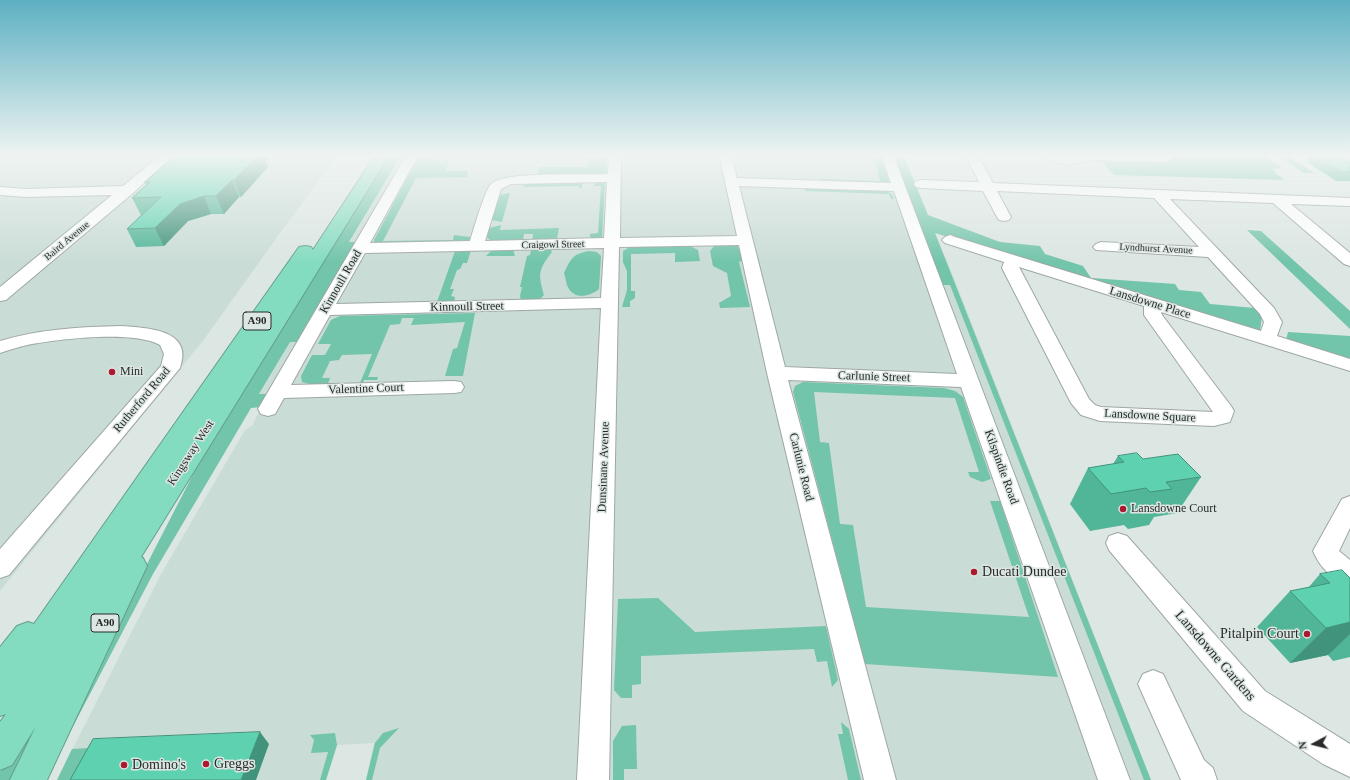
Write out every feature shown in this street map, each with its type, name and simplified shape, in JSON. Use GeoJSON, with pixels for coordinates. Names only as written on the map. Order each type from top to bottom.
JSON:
{"type":"FeatureCollection","features":[{"type":"Feature","properties":{"kind":"highway","name":"Kingsway West"},"geometry":{"type":"LineString","coordinates":[[0,700],[345,190]]}},
{"type":"Feature","properties":{"kind":"highway","name":"Kingsway West"},"geometry":{"type":"LineString","coordinates":[[0,753],[360,190]]}},
{"type":"Feature","properties":{"kind":"highway","name":"A90"},"geometry":{"type":"LineString","coordinates":[[28,780],[182,466]]}},
{"type":"Feature","properties":{"kind":"highway","name":"A90"},"geometry":{"type":"LineString","coordinates":[[0,671],[143,488]]}},
{"type":"Feature","properties":{"kind":"street"},"geometry":{"type":"LineString","coordinates":[[0,191],[26,193],[114,190]]}},
{"type":"Feature","properties":{"kind":"street","name":"Baird Avenue"},"geometry":{"type":"LineString","coordinates":[[0,296],[128,190]]}},
{"type":"Feature","properties":{"kind":"street","name":"Kinnoull Road"},"geometry":{"type":"LineString","coordinates":[[268,410],[392,190]]}},
{"type":"Feature","properties":{"kind":"street"},"geometry":{"type":"LineString","coordinates":[[476,246],[494,190]]}},
{"type":"Feature","properties":{"kind":"street","name":"Dunsinane Avenue"},"geometry":{"type":"LineString","coordinates":[[593,780],[614,190]]}},
{"type":"Feature","properties":{"kind":"street","name":"Carlunie Road"},"geometry":{"type":"LineString","coordinates":[[734,190],[777,373],[880,780]]}},
{"type":"Feature","properties":{"kind":"street","name":"Kilspindie Road"},"geometry":{"type":"LineString","coordinates":[[901,190],[1114,780]]}},
{"type":"Feature","properties":{"kind":"street"},"geometry":{"type":"LineString","coordinates":[[991,190],[1004,217]]}},
{"type":"Feature","properties":{"kind":"street"},"geometry":{"type":"LineString","coordinates":[[1071,190],[1350,202]]}},
{"type":"Feature","properties":{"kind":"street","name":"Lyndhurst Avenue"},"geometry":{"type":"LineString","coordinates":[[1158,194],[1268,312],[1273,322],[1267,339]]}},
{"type":"Feature","properties":{"kind":"street"},"geometry":{"type":"LineString","coordinates":[[1276,199],[1343,250],[1350,261]]}},
{"type":"Feature","properties":{"kind":"street","name":"Craigowl Street"},"geometry":{"type":"LineString","coordinates":[[360,248],[612,244],[746,240]]}},
{"type":"Feature","properties":{"kind":"street","name":"Lansdowne Place"},"geometry":{"type":"LineString","coordinates":[[950,240],[1350,365]]}},
{"type":"Feature","properties":{"kind":"street","name":"Lyndhurst Avenue"},"geometry":{"type":"LineString","coordinates":[[1101,246],[1211,252]]}},
{"type":"Feature","properties":{"kind":"street","name":"Lansdowne Square"},"geometry":{"type":"LineString","coordinates":[[1013,260],[1010,268],[1081,403],[1088,410],[1100,414],[1214,419],[1223,417],[1224,410],[1153,315],[1152,303]]}},
{"type":"Feature","properties":{"kind":"street","name":"Kinnoull Street"},"geometry":{"type":"LineString","coordinates":[[324,310],[610,303]]}},
{"type":"Feature","properties":{"kind":"street","name":"Rutherford Road"},"geometry":{"type":"LineString","coordinates":[[0,347],[22,341],[47,337],[112,332],[144,332],[167,339],[175,356],[170,368],[0,566]]}},
{"type":"Feature","properties":{"kind":"street","name":"Carlunie Street"},"geometry":{"type":"LineString","coordinates":[[777,373],[970,382]]}},
{"type":"Feature","properties":{"kind":"street","name":"Valentine Court"},"geometry":{"type":"LineString","coordinates":[[278,392],[454,387]]}},
{"type":"Feature","properties":{"kind":"street"},"geometry":{"type":"LineString","coordinates":[[1350,504],[1326,551],[1330,560],[1350,574]]}},
{"type":"Feature","properties":{"kind":"street","name":"Lansdowne Gardens"},"geometry":{"type":"LineString","coordinates":[[1118,543],[1254,701],[1334,753],[1350,761]]}},
{"type":"Feature","properties":{"kind":"street"},"geometry":{"type":"LineString","coordinates":[[1153,684],[1193,772],[1200,780]]}},
{"type":"Feature","properties":{"kind":"shaded area"},"geometry":{"type":"Polygon","coordinates":[[[0,190],[312,190],[205,338],[0,591],[0,190]]]}},
{"type":"Feature","properties":{"kind":"shaded area"},"geometry":{"type":"Polygon","coordinates":[[[380,190],[918,190],[957,286],[1151,780],[366,780],[374,743],[337,745],[326,780],[57,780],[161,574],[245,430],[252,426],[268,394],[259,395],[290,342],[357,242],[349,243],[380,190]]]}},
{"type":"Feature","properties":{"kind":"green space"},"geometry":{"type":"Polygon","coordinates":[[[366,190],[380,190],[349,242],[357,242],[300,342],[290,342],[259,394],[269,394],[261,407],[251,408],[153,574],[50,770],[36,780],[221,420],[366,190]]]}},
{"type":"Feature","properties":{"kind":"green space"},"geometry":{"type":"Polygon","coordinates":[[[401,190],[410,190],[383,241],[453,240],[454,235],[470,237],[470,240],[461,243],[375,244],[374,240],[401,190]]]}},
{"type":"Feature","properties":{"kind":"green space"},"geometry":{"type":"Polygon","coordinates":[[[601,190],[605,190],[602,238],[597,239],[590,237],[590,234],[598,233],[601,190]]]}},
{"type":"Feature","properties":{"kind":"green space"},"geometry":{"type":"Polygon","coordinates":[[[885,190],[892,194],[894,199],[891,199],[889,194],[805,191],[885,190]]]}},
{"type":"Feature","properties":{"kind":"green space"},"geometry":{"type":"Polygon","coordinates":[[[906,190],[918,190],[928,215],[1000,242],[1040,246],[1045,254],[1083,266],[1091,278],[1175,284],[1179,290],[1201,292],[1210,304],[1255,308],[1262,316],[1260,331],[1253,332],[935,233],[1151,780],[1144,780],[950,285],[941,285],[906,190]]]}},
{"type":"Feature","properties":{"kind":"green space"},"geometry":{"type":"Polygon","coordinates":[[[510,193],[502,222],[492,220],[499,195],[510,193]]]}},
{"type":"Feature","properties":{"kind":"green space"},"geometry":{"type":"Polygon","coordinates":[[[501,225],[500,230],[559,228],[557,239],[567,239],[532,241],[533,234],[524,234],[523,242],[503,243],[493,241],[486,236],[489,228],[501,225]]]}},
{"type":"Feature","properties":{"kind":"green space"},"geometry":{"type":"Polygon","coordinates":[[[1247,230],[1261,231],[1350,311],[1350,329],[1247,230]]]}},
{"type":"Feature","properties":{"kind":"green space"},"geometry":{"type":"Polygon","coordinates":[[[688,245],[698,250],[700,261],[675,262],[675,253],[631,254],[631,291],[635,291],[635,298],[630,301],[630,307],[622,307],[627,290],[627,271],[623,262],[623,251],[630,247],[688,245]]]}},
{"type":"Feature","properties":{"kind":"green space"},"geometry":{"type":"Polygon","coordinates":[[[715,245],[736,245],[740,249],[743,260],[739,262],[750,307],[720,308],[719,303],[731,296],[727,273],[713,266],[710,251],[715,245]]]}},
{"type":"Feature","properties":{"kind":"green space"},"geometry":{"type":"Polygon","coordinates":[[[547,248],[552,252],[544,263],[540,272],[544,295],[540,299],[521,300],[520,296],[522,287],[520,287],[527,256],[530,255],[531,249],[547,248]]]}},
{"type":"Feature","properties":{"kind":"green space"},"geometry":{"type":"Polygon","coordinates":[[[513,249],[515,256],[486,256],[492,250],[513,249]]]}},
{"type":"Feature","properties":{"kind":"green space"},"geometry":{"type":"Polygon","coordinates":[[[471,250],[467,263],[463,263],[460,269],[457,270],[450,289],[454,289],[451,296],[455,297],[454,302],[437,302],[455,251],[471,250]]]}},
{"type":"Feature","properties":{"kind":"green space"},"geometry":{"type":"Polygon","coordinates":[[[589,251],[597,252],[601,256],[599,289],[592,294],[579,296],[572,292],[567,286],[564,273],[568,264],[575,256],[589,251]]]}},
{"type":"Feature","properties":{"kind":"green space"},"geometry":{"type":"Polygon","coordinates":[[[475,313],[463,376],[445,376],[453,349],[457,348],[465,322],[411,325],[414,318],[402,318],[400,324],[390,325],[368,377],[378,377],[377,380],[364,380],[363,383],[360,383],[372,354],[342,355],[339,360],[330,361],[322,378],[330,378],[328,384],[310,384],[302,382],[301,376],[312,355],[325,355],[331,344],[318,344],[331,320],[340,316],[475,313]]]}},
{"type":"Feature","properties":{"kind":"green space"},"geometry":{"type":"Polygon","coordinates":[[[1288,332],[1350,336],[1350,360],[1286,340],[1288,332]]]}},
{"type":"Feature","properties":{"kind":"green space"},"geometry":{"type":"Polygon","coordinates":[[[803,382],[944,388],[955,391],[963,397],[991,479],[982,482],[970,477],[968,472],[979,472],[955,398],[814,392],[820,442],[829,443],[840,524],[853,525],[866,607],[1029,617],[990,501],[1000,501],[1058,677],[865,664],[793,392],[795,386],[803,382]]]}},
{"type":"Feature","properties":{"kind":"green space"},"geometry":{"type":"Polygon","coordinates":[[[658,598],[695,632],[826,626],[838,680],[832,687],[827,661],[817,662],[814,649],[641,656],[641,684],[632,685],[632,698],[621,698],[614,690],[618,599],[658,598]]]}},
{"type":"Feature","properties":{"kind":"green space"},"geometry":{"type":"Polygon","coordinates":[[[51,708],[15,780],[0,780],[0,772],[39,710],[51,708]]]}},
{"type":"Feature","properties":{"kind":"green space"},"geometry":{"type":"Polygon","coordinates":[[[841,722],[849,729],[861,780],[848,780],[838,734],[843,734],[841,722]]]}},
{"type":"Feature","properties":{"kind":"green space"},"geometry":{"type":"Polygon","coordinates":[[[636,725],[637,769],[624,769],[624,780],[613,780],[613,741],[622,726],[636,725]]]}},
{"type":"Feature","properties":{"kind":"green space"},"geometry":{"type":"Polygon","coordinates":[[[399,728],[380,748],[372,780],[366,780],[375,743],[383,733],[399,728]]]}},
{"type":"Feature","properties":{"kind":"green space"},"geometry":{"type":"Polygon","coordinates":[[[335,733],[337,745],[326,780],[320,780],[328,752],[311,753],[314,740],[310,735],[335,733]]]}},
{"type":"Feature","properties":{"kind":"green space"},"geometry":{"type":"Polygon","coordinates":[[[109,747],[91,780],[57,780],[72,749],[109,747]]]}},
{"type":"Feature","properties":{"kind":"building"},"geometry":{"type":"Polygon","coordinates":[[[141,190],[222,190],[216,196],[204,196],[180,204],[155,228],[127,229],[161,197],[132,198],[141,190]]]}},
{"type":"Feature","properties":{"kind":"building"},"geometry":{"type":"Polygon","coordinates":[[[1137,453],[1143,459],[1178,454],[1201,477],[1166,482],[1172,489],[1150,492],[1146,488],[1111,494],[1088,468],[1124,462],[1118,456],[1137,453]]]}},
{"type":"Feature","properties":{"kind":"building"},"geometry":{"type":"Polygon","coordinates":[[[1342,570],[1350,578],[1350,622],[1326,628],[1290,591],[1330,583],[1320,574],[1342,570]]]}},
{"type":"Feature","properties":{"kind":"building"},"geometry":{"type":"Polygon","coordinates":[[[260,732],[241,780],[70,780],[93,739],[260,732]]]}},
{"type":"Feature","properties":{"kind":"place","name":"Mini"},"geometry":{"type":"Point","coordinates":[112,372]}},
{"type":"Feature","properties":{"kind":"place","name":"Lansdowne Court"},"geometry":{"type":"Point","coordinates":[1123,509]}},
{"type":"Feature","properties":{"kind":"place","name":"Ducati Dundee"},"geometry":{"type":"Point","coordinates":[974,572]}},
{"type":"Feature","properties":{"kind":"place","name":"Pitalpin Court"},"geometry":{"type":"Point","coordinates":[1307,634]}},
{"type":"Feature","properties":{"kind":"place","name":"Greggs"},"geometry":{"type":"Point","coordinates":[206,764]}},
{"type":"Feature","properties":{"kind":"place","name":"Domino's"},"geometry":{"type":"Point","coordinates":[124,765]}}]}
